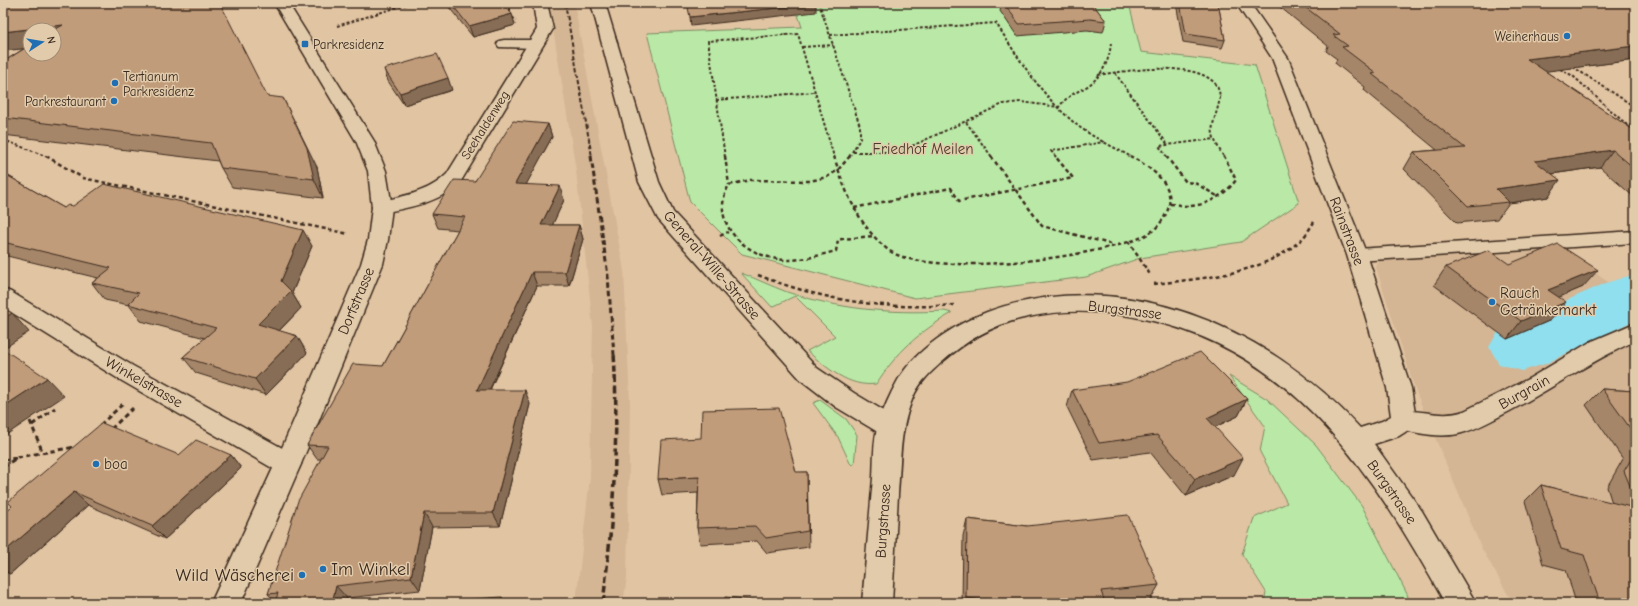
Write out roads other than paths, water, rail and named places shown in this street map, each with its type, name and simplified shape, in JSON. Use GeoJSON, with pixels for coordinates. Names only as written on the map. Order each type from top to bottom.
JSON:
{"type":"FeatureCollection","features":[{"type":"Feature","properties":{"kind":"street","name":"Dorfstrasse"},"geometry":{"type":"LineString","coordinates":[[226,603],[288,464],[372,264],[378,240],[382,207],[377,171],[365,141],[281,3]]}},
{"type":"Feature","properties":{"kind":"street","name":"Seehaldenweg"},"geometry":{"type":"LineString","coordinates":[[382,207],[425,197],[448,184],[545,28],[540,3]]}},
{"type":"Feature","properties":{"kind":"street","name":"General-Wille-Strasse"},"geometry":{"type":"LineString","coordinates":[[598,3],[649,182],[665,215],[809,374],[846,400],[890,427]]}},
{"type":"Feature","properties":{"kind":"street","name":"Rainstrasse"},"geometry":{"type":"LineString","coordinates":[[1242,3],[1280,58],[1357,255],[1399,388],[1404,420]]}},
{"type":"Feature","properties":{"kind":"street","name":"Winkelstrasse"},"geometry":{"type":"LineString","coordinates":[[3,297],[150,386],[288,464]]}},
{"type":"Feature","properties":{"kind":"street","name":"Burgstrasse"},"geometry":{"type":"LineString","coordinates":[[877,603],[890,427],[899,401],[912,378],[935,353],[963,332],[994,317],[1023,309],[1066,304],[1111,305],[1173,317],[1232,341],[1288,376],[1317,401],[1355,440],[1393,490],[1461,603]]}},
{"type":"Feature","properties":{"kind":"street","name":"Burgrain"},"geometry":{"type":"LineString","coordinates":[[1404,420],[1434,425],[1457,424],[1473,418],[1538,385],[1598,348],[1635,331]]}},
{"type":"Feature","properties":{"kind":"street"},"geometry":{"type":"LineString","coordinates":[[1355,440],[1390,429],[1404,420]]}},
{"type":"Feature","properties":{"kind":"lane"},"geometry":{"type":"LineString","coordinates":[[504,44],[536,44]]}},
{"type":"Feature","properties":{"kind":"lane"},"geometry":{"type":"LineString","coordinates":[[1357,255],[1635,237]]}},
{"type":"Feature","properties":{"kind":"waterway"},"geometry":{"type":"LineString","coordinates":[[1522,347],[1635,296]]}},
{"type":"Feature","properties":{"kind":"railway"},"geometry":{"type":"LineString","coordinates":[[565,3],[592,157]]}},
{"type":"Feature","properties":{"kind":"railway"},"geometry":{"type":"LineString","coordinates":[[591,156],[608,276],[614,355]]}},
{"type":"Feature","properties":{"kind":"railway"},"geometry":{"type":"LineString","coordinates":[[603,603],[610,541],[614,478],[616,416],[614,354]]}},
{"type":"Feature","properties":{"kind":"place","name":"Weiherhaus"},"geometry":{"type":"Point","coordinates":[1567,36]}},
{"type":"Feature","properties":{"kind":"place","name":"Parkresidenz"},"geometry":{"type":"Point","coordinates":[305,44]}},
{"type":"Feature","properties":{"kind":"place","name":"Tertianum Parkresidenz"},"geometry":{"type":"Point","coordinates":[115,83]}},
{"type":"Feature","properties":{"kind":"place","name":"Parkrestaurant"},"geometry":{"type":"Point","coordinates":[114,101]}},
{"type":"Feature","properties":{"kind":"place","name":"Rauch Getränkemarkt"},"geometry":{"type":"Point","coordinates":[1492,302]}},
{"type":"Feature","properties":{"kind":"place","name":"boa"},"geometry":{"type":"Point","coordinates":[96,464]}},
{"type":"Feature","properties":{"kind":"place","name":"Im Winkel"},"geometry":{"type":"Point","coordinates":[323,569]}},
{"type":"Feature","properties":{"kind":"place","name":"Wild Wäscherei"},"geometry":{"type":"Point","coordinates":[302,575]}},
{"type":"Feature","properties":{"kind":"park label","name":"Friedhof Meilen"},"geometry":{"type":"Point","coordinates":[923,149]}}]}
